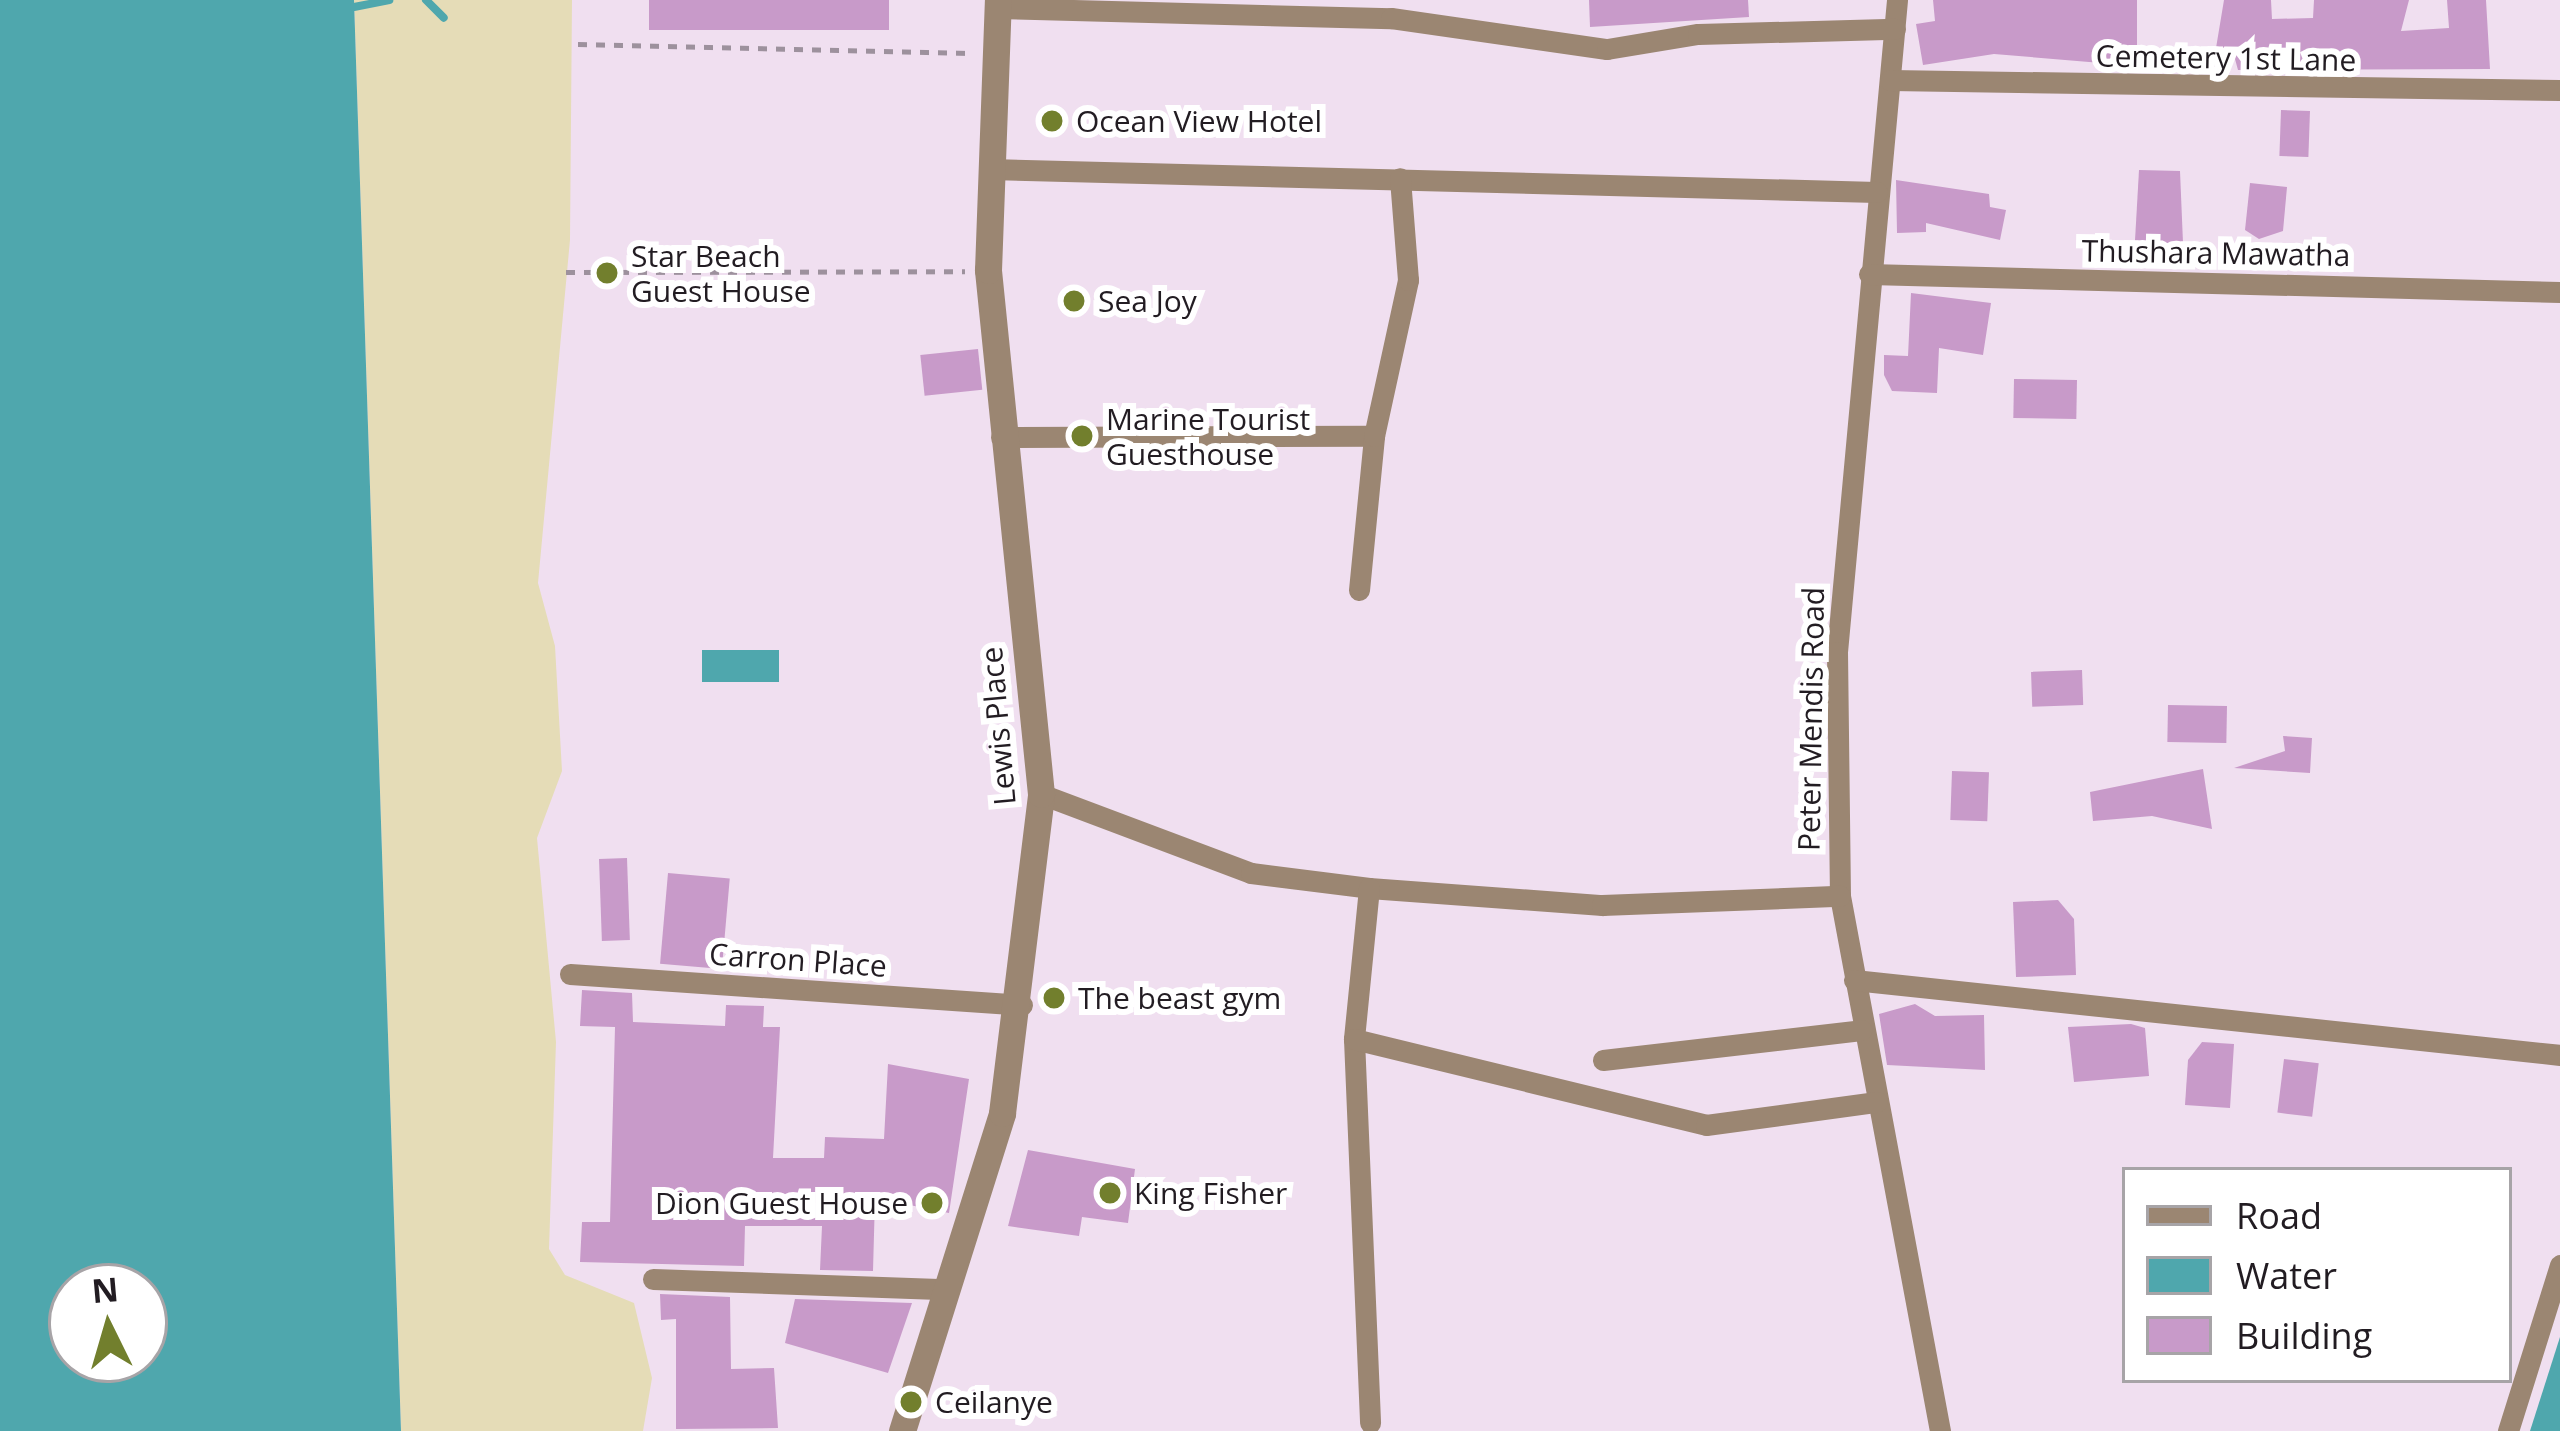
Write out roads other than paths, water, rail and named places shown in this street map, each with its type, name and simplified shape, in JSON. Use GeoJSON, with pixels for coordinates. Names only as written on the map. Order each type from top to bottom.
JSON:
{"type":"FeatureCollection","features":[{"type":"Feature","properties":{"kind":"street","name":"Peter Mendis Road"},"geometry":{"type":"LineString","coordinates":[[1897,0],[1837,652],[1840,896],[1940,1431]]}},
{"type":"Feature","properties":{"kind":"street"},"geometry":{"type":"LineString","coordinates":[[998,4],[1390,18],[1607,49],[1698,34],[1895,29]]}},
{"type":"Feature","properties":{"kind":"street","name":"Lewis Place"},"geometry":{"type":"LineString","coordinates":[[902,1431],[1002,1113],[1022,1005],[1041,794],[1001,437],[988,270],[998,4]]}},
{"type":"Feature","properties":{"kind":"street","name":"Cemetery 1st Lane"},"geometry":{"type":"LineString","coordinates":[[1890,80],[2560,90]]}},
{"type":"Feature","properties":{"kind":"street"},"geometry":{"type":"LineString","coordinates":[[989,169],[1877,192]]}},
{"type":"Feature","properties":{"kind":"street"},"geometry":{"type":"LineString","coordinates":[[1359,590],[1374,436],[1408,280],[1400,178]]}},
{"type":"Feature","properties":{"kind":"street","name":"Thushara Mawatha"},"geometry":{"type":"LineString","coordinates":[[1870,274],[2560,292]]}},
{"type":"Feature","properties":{"kind":"street"},"geometry":{"type":"LineString","coordinates":[[1001,437],[1374,436]]}},
{"type":"Feature","properties":{"kind":"street"},"geometry":{"type":"LineString","coordinates":[[1041,794],[1251,872],[1369,888],[1602,904],[1840,896]]}},
{"type":"Feature","properties":{"kind":"street"},"geometry":{"type":"LineString","coordinates":[[1369,888],[1354,1040],[1370,1424]]}},
{"type":"Feature","properties":{"kind":"street","name":"Carron Place"},"geometry":{"type":"LineString","coordinates":[[570,974],[1022,1005]]}},
{"type":"Feature","properties":{"kind":"street"},"geometry":{"type":"LineString","coordinates":[[1854,980],[2560,1054]]}},
{"type":"Feature","properties":{"kind":"street"},"geometry":{"type":"LineString","coordinates":[[1603,1060],[1862,1030]]}},
{"type":"Feature","properties":{"kind":"street"},"geometry":{"type":"LineString","coordinates":[[1354,1040],[1706,1125],[1876,1102]]}},
{"type":"Feature","properties":{"kind":"street"},"geometry":{"type":"LineString","coordinates":[[2508,1431],[2560,1265]]}},
{"type":"Feature","properties":{"kind":"street"},"geometry":{"type":"LineString","coordinates":[[653,1279],[946,1288]]}},
{"type":"Feature","properties":{"kind":"water"},"geometry":{"type":"Polygon","coordinates":[[[0,0],[354,0],[401,1431],[0,1431],[0,0]]]}},
{"type":"Feature","properties":{"kind":"water"},"geometry":{"type":"Polygon","coordinates":[[[702,650],[779,650],[779,682],[702,682],[702,650]]]}},
{"type":"Feature","properties":{"kind":"water"},"geometry":{"type":"Polygon","coordinates":[[[2560,1337],[2560,1431],[2530,1431],[2560,1337]]]}},
{"type":"Feature","properties":{"kind":"waterway"},"geometry":{"type":"LineString","coordinates":[[354,7],[389,0]]}},
{"type":"Feature","properties":{"kind":"waterway"},"geometry":{"type":"LineString","coordinates":[[426,0],[444,18]]}},
{"type":"Feature","properties":{"kind":"place","name":"Ocean View Hotel"},"geometry":{"type":"Point","coordinates":[1052,121]}},
{"type":"Feature","properties":{"kind":"place","name":"Star Beach Guest House"},"geometry":{"type":"Point","coordinates":[607,273]}},
{"type":"Feature","properties":{"kind":"place","name":"Sea Joy"},"geometry":{"type":"Point","coordinates":[1074,301]}},
{"type":"Feature","properties":{"kind":"place","name":"Marine Tourist Guesthouse"},"geometry":{"type":"Point","coordinates":[1082,436]}},
{"type":"Feature","properties":{"kind":"place","name":"The beast gym"},"geometry":{"type":"Point","coordinates":[1054,998]}},
{"type":"Feature","properties":{"kind":"place","name":"King Fisher"},"geometry":{"type":"Point","coordinates":[1110,1193]}},
{"type":"Feature","properties":{"kind":"place","name":"Dion Guest House"},"geometry":{"type":"Point","coordinates":[932,1203]}},
{"type":"Feature","properties":{"kind":"place","name":"Ceilanye"},"geometry":{"type":"Point","coordinates":[911,1402]}}]}
